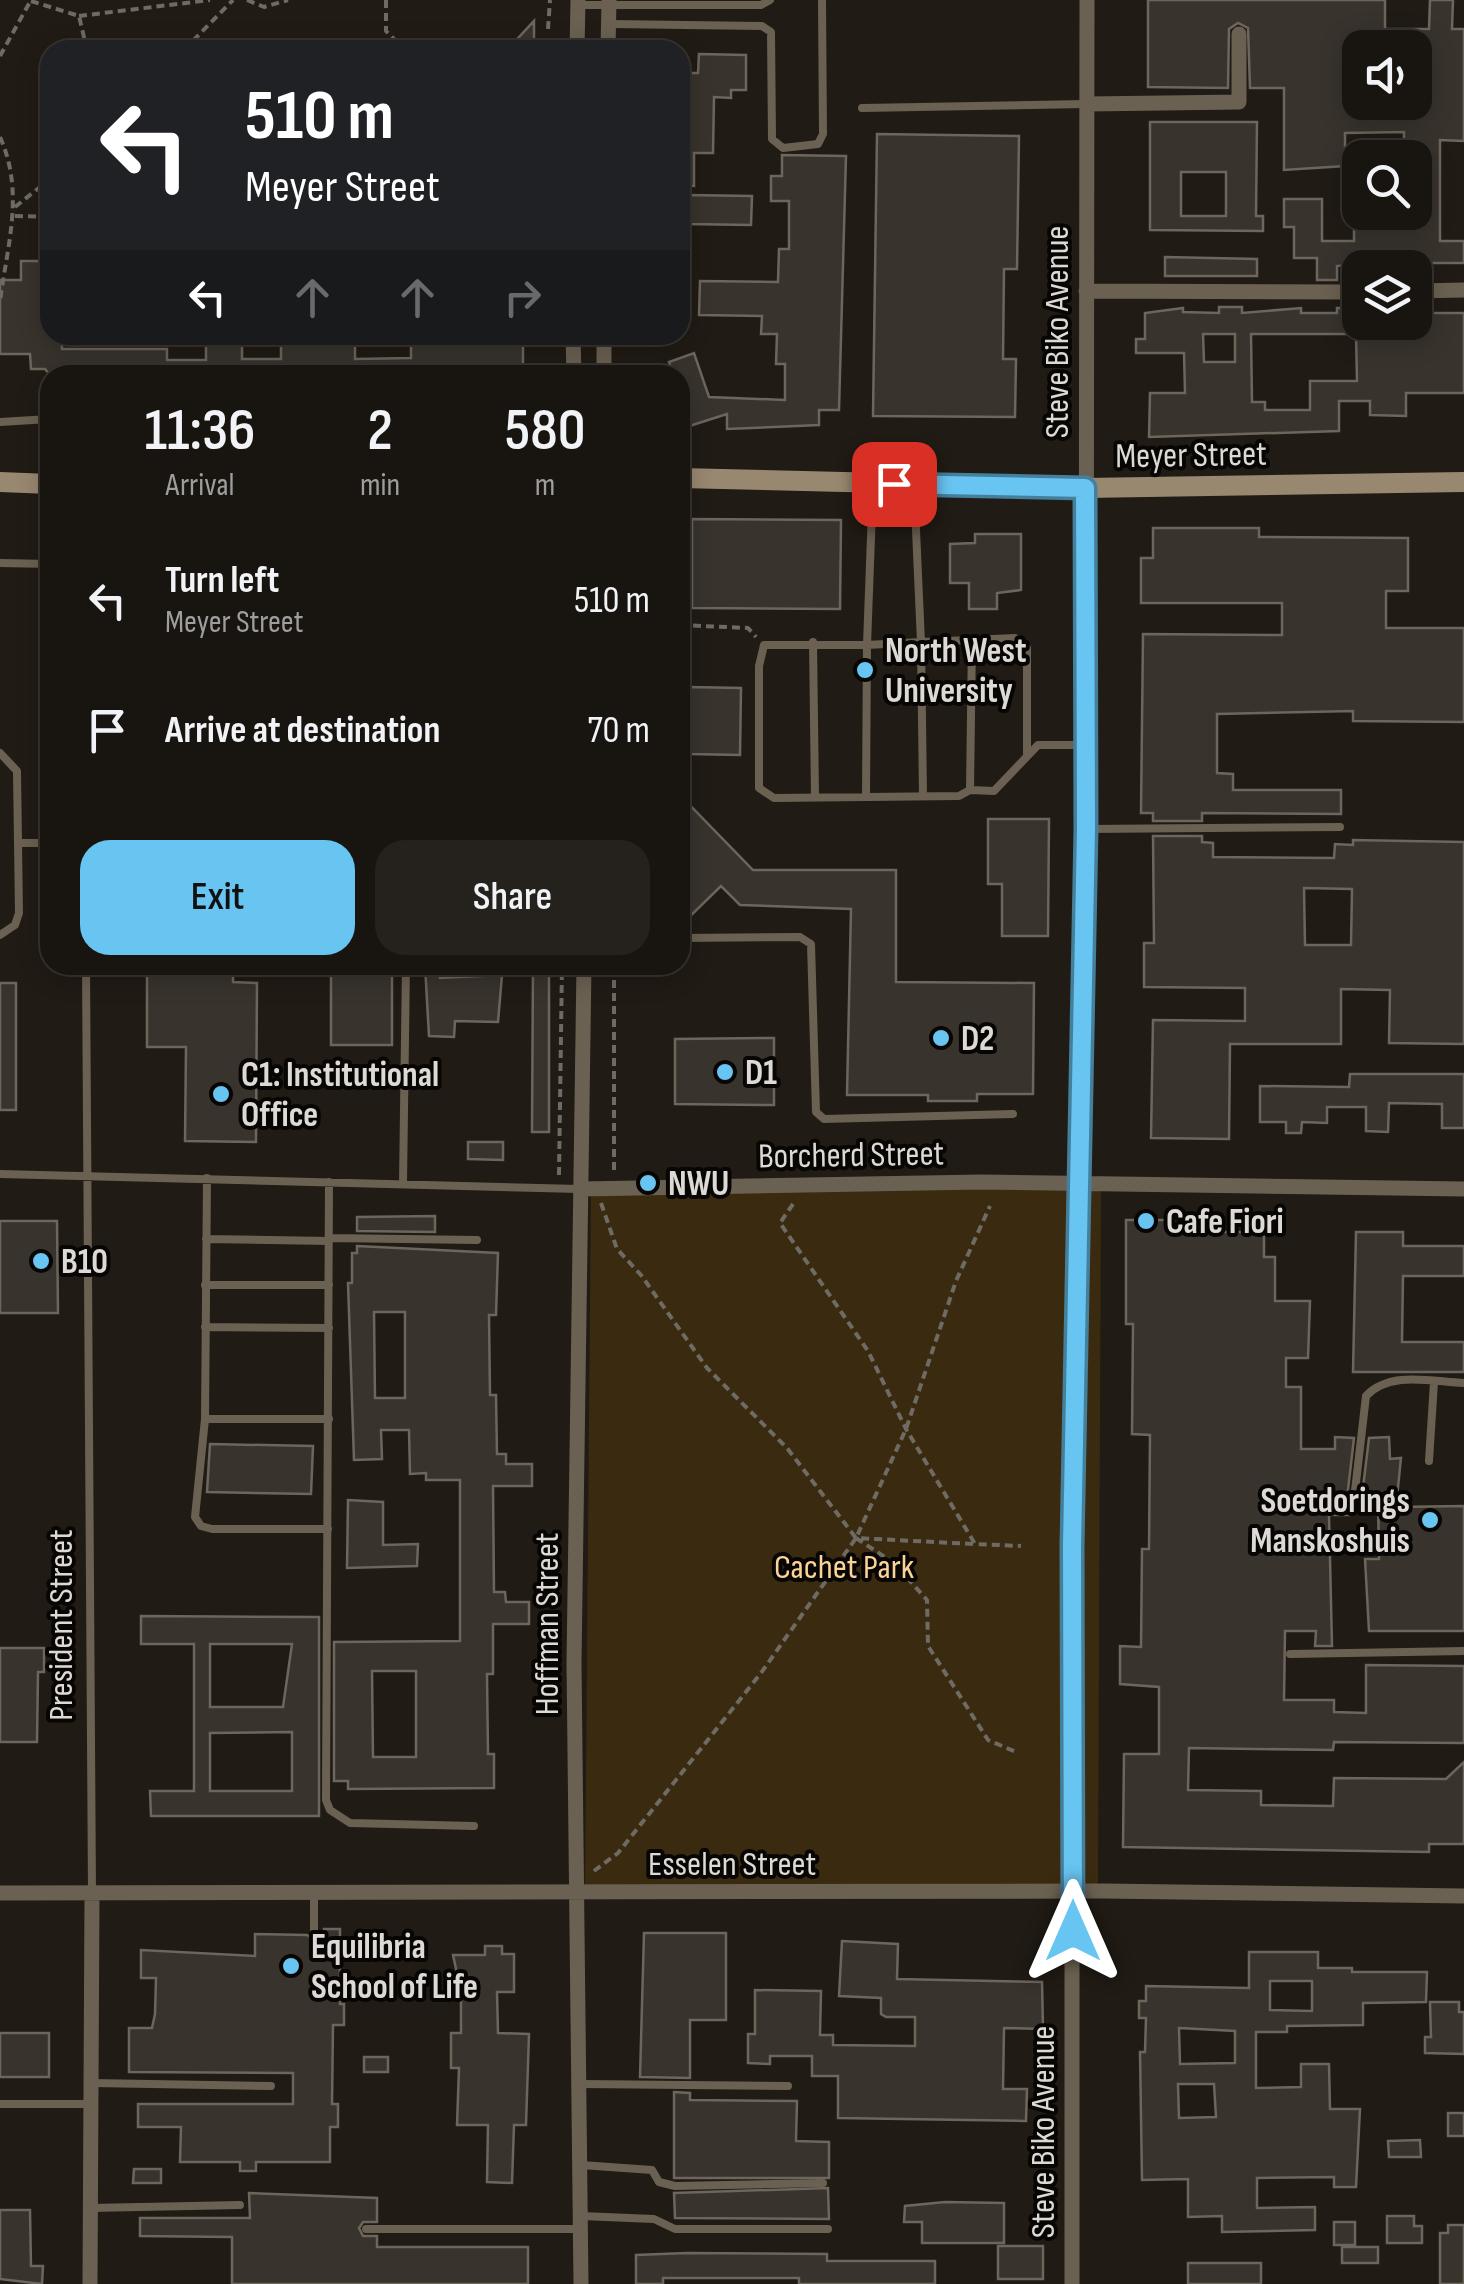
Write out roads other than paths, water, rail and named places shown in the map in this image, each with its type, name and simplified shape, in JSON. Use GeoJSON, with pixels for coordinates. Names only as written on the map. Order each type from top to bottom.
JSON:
{"type":"FeatureCollection","features":[{"type":"Feature","properties":{"kind":"street","name":"Steve Biko Avenue"},"geometry":{"type":"LineString","coordinates":[[1072,2284],[1078,1185],[1086,829],[1088,0]]}},
{"type":"Feature","properties":{"kind":"street"},"geometry":{"type":"LineString","coordinates":[[577,40],[578,3]]}},
{"type":"Feature","properties":{"kind":"street"},"geometry":{"type":"LineString","coordinates":[[608,40],[609,3]]}},
{"type":"Feature","properties":{"kind":"street"},"geometry":{"type":"LineString","coordinates":[[1087,104],[1239,102],[1239,34]]}},
{"type":"Feature","properties":{"kind":"street"},"geometry":{"type":"LineString","coordinates":[[1432,291],[1464,290]]}},
{"type":"Feature","properties":{"kind":"street"},"geometry":{"type":"LineString","coordinates":[[1086,291],[1342,292]]}},
{"type":"Feature","properties":{"kind":"street","name":"Meyer Street"},"geometry":{"type":"LineString","coordinates":[[690,478],[1085,488],[1464,482]]}},
{"type":"Feature","properties":{"kind":"street"},"geometry":{"type":"LineString","coordinates":[[0,482],[40,484]]}},
{"type":"Feature","properties":{"kind":"street","name":"Hoffman Street"},"geometry":{"type":"LineString","coordinates":[[581,2284],[574,1663],[588,1189],[584,975]]}},
{"type":"Feature","properties":{"kind":"street","name":"Borcherd Street"},"geometry":{"type":"LineString","coordinates":[[588,1189],[806,1184],[1464,1189]]}},
{"type":"Feature","properties":{"kind":"street","name":"Esselen Street"},"geometry":{"type":"LineString","coordinates":[[0,1893],[579,1888],[1464,1896]]}},
{"type":"Feature","properties":{"kind":"street","name":"President Street"},"geometry":{"type":"LineString","coordinates":[[90,2284],[92,1894]]}},
{"type":"Feature","properties":{"kind":"lane"},"geometry":{"type":"LineString","coordinates":[[578,3],[762,5],[770,0]]}},
{"type":"Feature","properties":{"kind":"lane"},"geometry":{"type":"LineString","coordinates":[[608,24],[762,26],[771,32],[772,139],[783,148],[802,148],[818,144],[823,134],[822,0]]}},
{"type":"Feature","properties":{"kind":"lane"},"geometry":{"type":"LineString","coordinates":[[862,108],[1087,104]]}},
{"type":"Feature","properties":{"kind":"lane"},"geometry":{"type":"LineString","coordinates":[[0,422],[40,419]]}},
{"type":"Feature","properties":{"kind":"lane"},"geometry":{"type":"LineString","coordinates":[[866,797],[873,484]]}},
{"type":"Feature","properties":{"kind":"lane"},"geometry":{"type":"LineString","coordinates":[[914,485],[923,796]]}},
{"type":"Feature","properties":{"kind":"lane"},"geometry":{"type":"LineString","coordinates":[[0,563],[40,564]]}},
{"type":"Feature","properties":{"kind":"lane"},"geometry":{"type":"LineString","coordinates":[[1027,753],[1027,648],[1014,638],[764,645],[759,666],[759,788],[774,798],[959,796],[970,790],[994,791],[1038,745],[1086,745]]}},
{"type":"Feature","properties":{"kind":"lane"},"geometry":{"type":"LineString","coordinates":[[970,790],[972,640]]}},
{"type":"Feature","properties":{"kind":"lane"},"geometry":{"type":"LineString","coordinates":[[813,642],[816,798]]}},
{"type":"Feature","properties":{"kind":"lane"},"geometry":{"type":"LineString","coordinates":[[0,753],[17,771],[18,843],[18,913],[15,925],[0,935]]}},
{"type":"Feature","properties":{"kind":"lane"},"geometry":{"type":"LineString","coordinates":[[1086,829],[1340,828]]}},
{"type":"Feature","properties":{"kind":"lane"},"geometry":{"type":"LineString","coordinates":[[18,843],[40,843]]}},
{"type":"Feature","properties":{"kind":"lane"},"geometry":{"type":"LineString","coordinates":[[690,938],[800,936],[810,944],[816,1112],[824,1118],[1012,1114]]}},
{"type":"Feature","properties":{"kind":"lane","name":"President Street"},"geometry":{"type":"LineString","coordinates":[[86,975],[92,1894]]}},
{"type":"Feature","properties":{"kind":"lane"},"geometry":{"type":"LineString","coordinates":[[404,1184],[406,975]]}},
{"type":"Feature","properties":{"kind":"lane","name":"Borcherd Street"},"geometry":{"type":"LineString","coordinates":[[0,1174],[588,1189]]}},
{"type":"Feature","properties":{"kind":"lane"},"geometry":{"type":"LineString","coordinates":[[207,1178],[205,1419],[196,1517],[201,1526],[328,1529]]}},
{"type":"Feature","properties":{"kind":"lane"},"geometry":{"type":"LineString","coordinates":[[329,1182],[326,1800],[330,1810],[350,1824],[474,1826]]}},
{"type":"Feature","properties":{"kind":"lane"},"geometry":{"type":"LineString","coordinates":[[206,1239],[477,1240]]}},
{"type":"Feature","properties":{"kind":"lane"},"geometry":{"type":"LineString","coordinates":[[205,1285],[329,1285]]}},
{"type":"Feature","properties":{"kind":"lane"},"geometry":{"type":"LineString","coordinates":[[204,1327],[329,1328]]}},
{"type":"Feature","properties":{"kind":"lane"},"geometry":{"type":"LineString","coordinates":[[1353,1508],[1366,1396],[1385,1382],[1464,1383]]}},
{"type":"Feature","properties":{"kind":"lane"},"geometry":{"type":"LineString","coordinates":[[1429,1460],[1434,1382]]}},
{"type":"Feature","properties":{"kind":"lane"},"geometry":{"type":"LineString","coordinates":[[205,1419],[328,1419]]}},
{"type":"Feature","properties":{"kind":"lane"},"geometry":{"type":"LineString","coordinates":[[1290,1654],[1464,1651]]}},
{"type":"Feature","properties":{"kind":"lane"},"geometry":{"type":"LineString","coordinates":[[314,1893],[314,1932]]}},
{"type":"Feature","properties":{"kind":"lane"},"geometry":{"type":"LineString","coordinates":[[90,2084],[272,2086]]}},
{"type":"Feature","properties":{"kind":"lane"},"geometry":{"type":"LineString","coordinates":[[581,2084],[788,2086]]}},
{"type":"Feature","properties":{"kind":"lane"},"geometry":{"type":"LineString","coordinates":[[0,2104],[92,2104]]}},
{"type":"Feature","properties":{"kind":"lane"},"geometry":{"type":"LineString","coordinates":[[581,2165],[652,2170],[660,2182],[675,2186],[823,2183]]}},
{"type":"Feature","properties":{"kind":"lane"},"geometry":{"type":"LineString","coordinates":[[90,2208],[240,2205]]}},
{"type":"Feature","properties":{"kind":"lane"},"geometry":{"type":"LineString","coordinates":[[366,2230],[654,2219],[668,2229],[828,2229]]}},
{"type":"Feature","properties":{"kind":"place","name":"North West University"},"geometry":{"type":"Point","coordinates":[865,670]}},
{"type":"Feature","properties":{"kind":"place","name":"D2"},"geometry":{"type":"Point","coordinates":[941,1038]}},
{"type":"Feature","properties":{"kind":"place","name":"D1"},"geometry":{"type":"Point","coordinates":[725,1072]}},
{"type":"Feature","properties":{"kind":"place","name":"C1: Institutional Office"},"geometry":{"type":"Point","coordinates":[221,1094]}},
{"type":"Feature","properties":{"kind":"place","name":"NWU"},"geometry":{"type":"Point","coordinates":[648,1183]}},
{"type":"Feature","properties":{"kind":"place","name":"Cafe Fiori"},"geometry":{"type":"Point","coordinates":[1146,1221]}},
{"type":"Feature","properties":{"kind":"place","name":"B10"},"geometry":{"type":"Point","coordinates":[41,1261]}},
{"type":"Feature","properties":{"kind":"place","name":"Soetdorings Manskoshuis"},"geometry":{"type":"Point","coordinates":[1430,1520]}},
{"type":"Feature","properties":{"kind":"place","name":"Equilibria School of Life"},"geometry":{"type":"Point","coordinates":[291,1966]}},
{"type":"Feature","properties":{"kind":"park label","name":"Cachet Park"},"geometry":{"type":"Point","coordinates":[844,1566]}}]}
